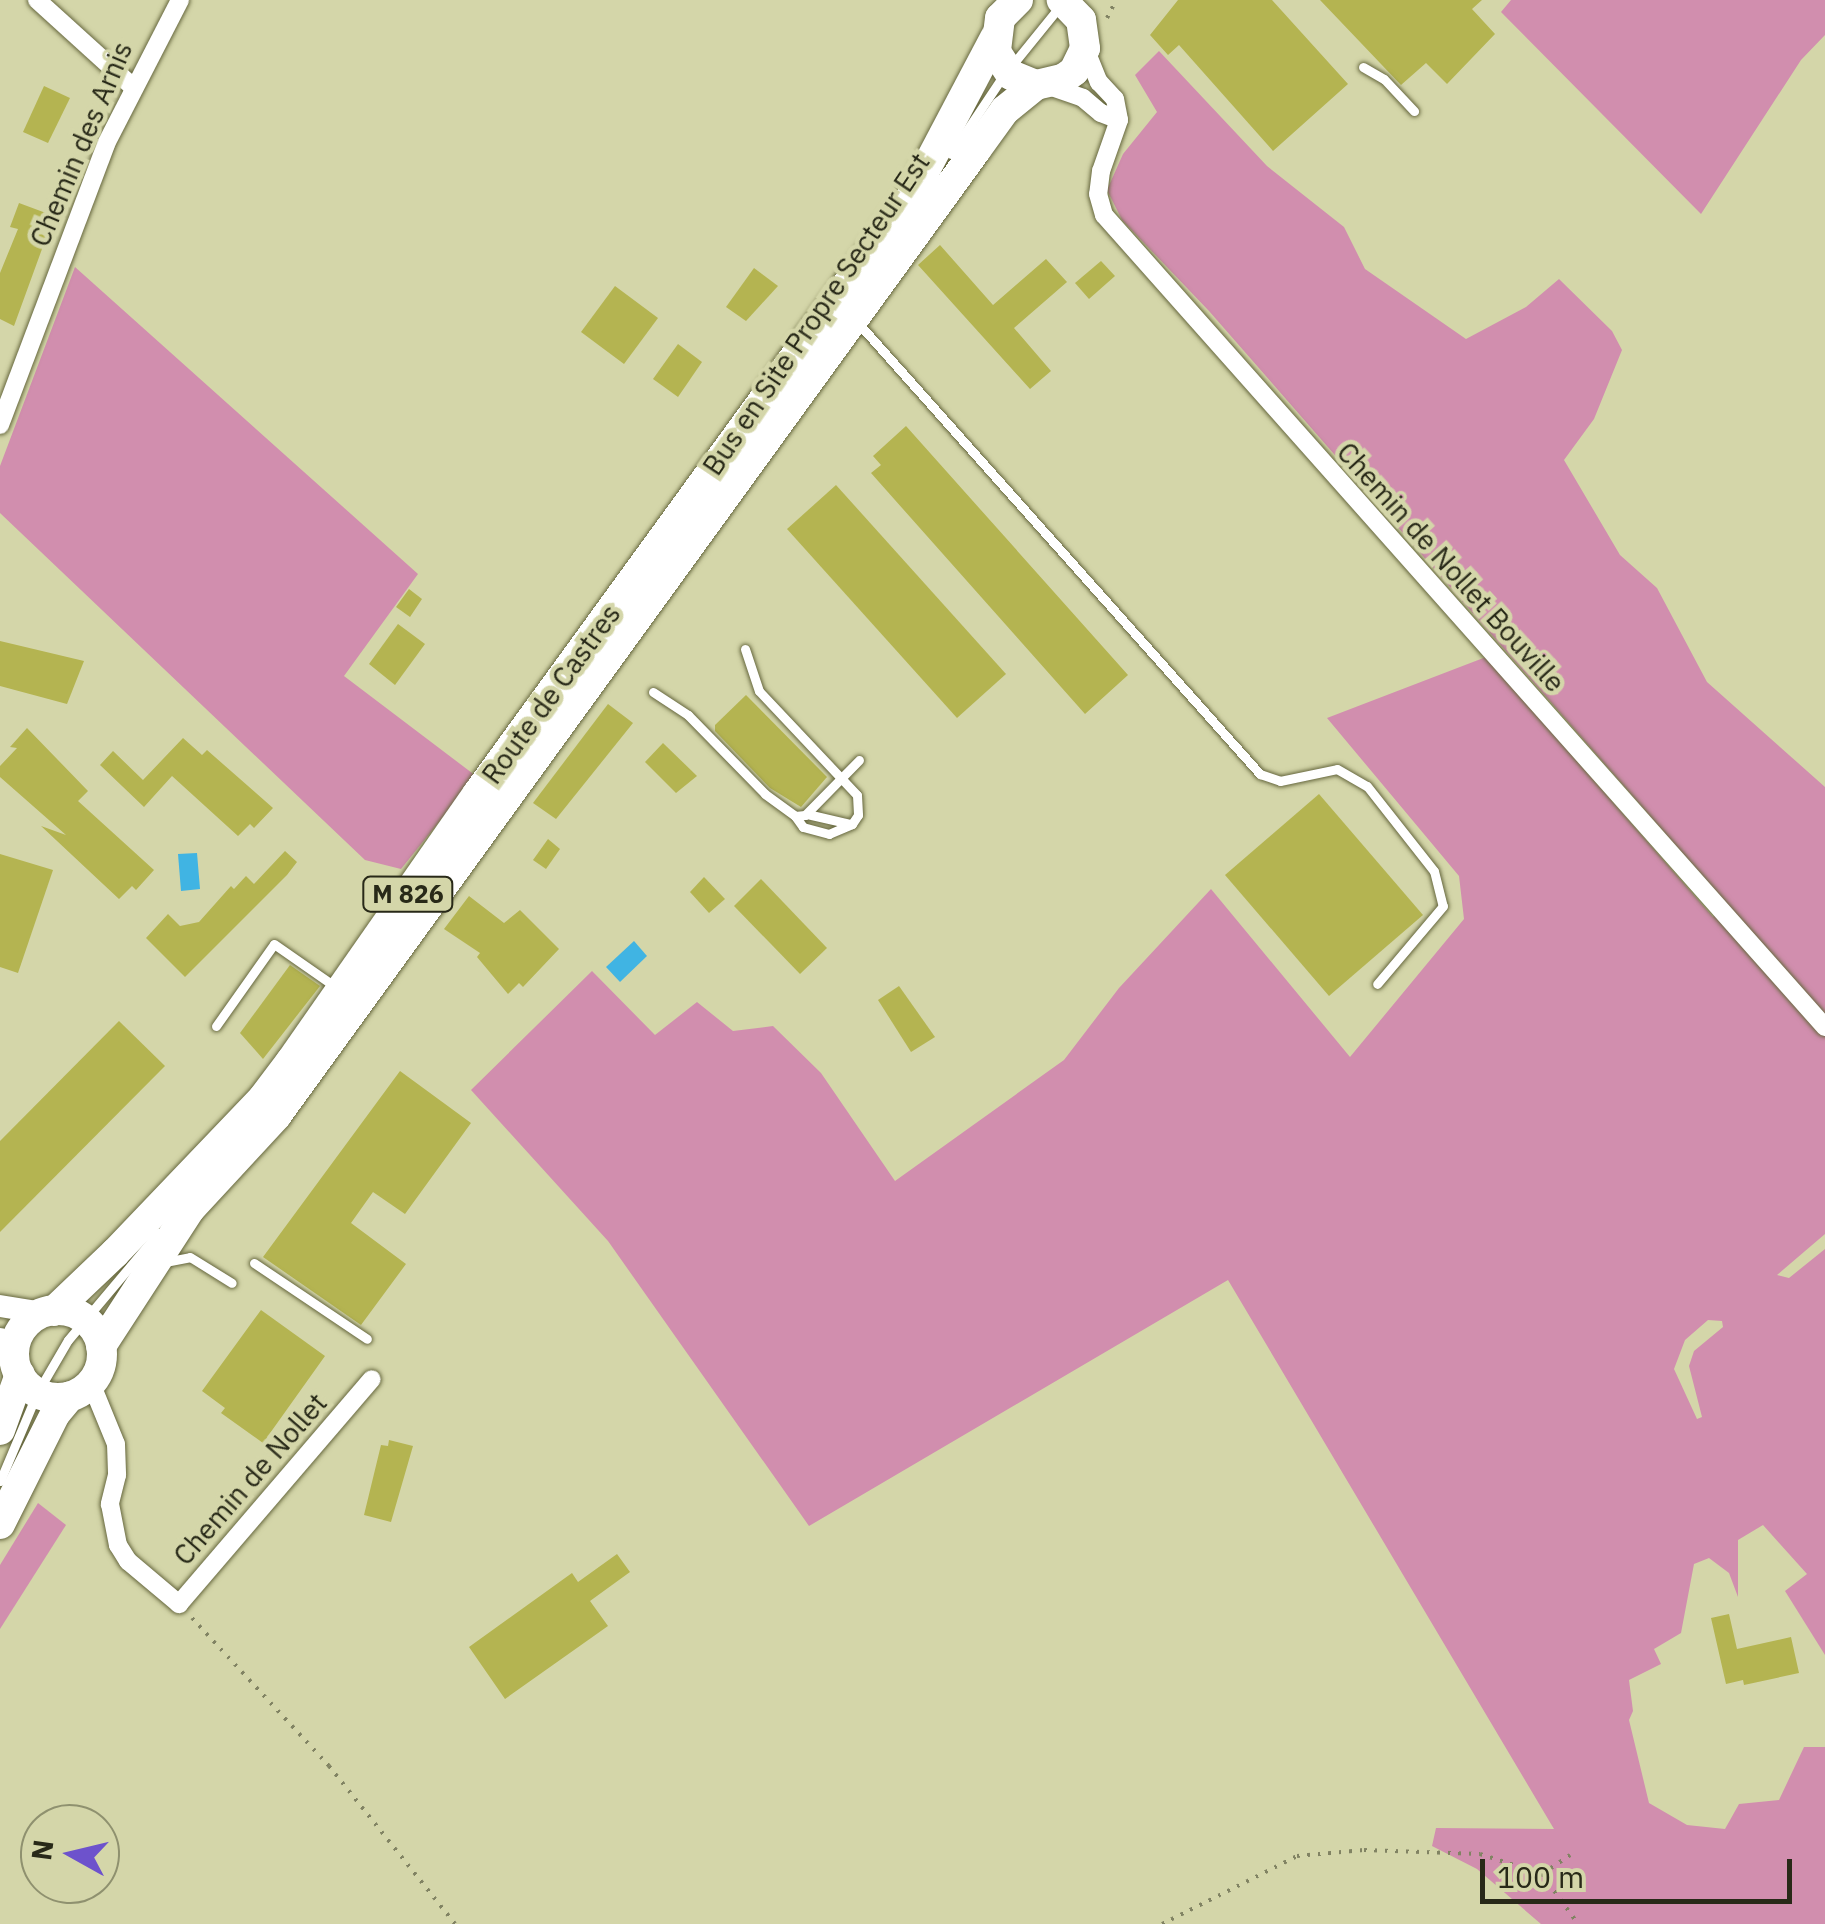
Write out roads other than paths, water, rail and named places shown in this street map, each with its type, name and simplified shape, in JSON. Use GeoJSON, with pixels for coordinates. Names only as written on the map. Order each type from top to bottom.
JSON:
{"type":"FeatureCollection","features":[{"type":"Feature","properties":{"kind":"main road","name":"Route de Castres"},"geometry":{"type":"LineString","coordinates":[[49,1312],[116,1254],[263,1098],[679,518],[920,193],[995,38],[1000,18],[1018,0]]}},
{"type":"Feature","properties":{"kind":"main road"},"geometry":{"type":"LineString","coordinates":[[1064,0],[1085,38]]}},
{"type":"Feature","properties":{"kind":"main road"},"geometry":{"type":"LineString","coordinates":[[1085,38],[1098,0]]}},
{"type":"Feature","properties":{"kind":"main road"},"geometry":{"type":"LineString","coordinates":[[995,38],[996,52],[1007,71],[1041,85]]}},
{"type":"Feature","properties":{"kind":"main road","name":"Route de Castres"},"geometry":{"type":"LineString","coordinates":[[101,1346],[147,1261],[276,1116],[316,1063],[1006,110],[1041,85],[1074,71],[1085,38]]}},
{"type":"Feature","properties":{"kind":"main road"},"geometry":{"type":"LineString","coordinates":[[49,1312],[85,1319],[101,1346]]}},
{"type":"Feature","properties":{"kind":"main road","name":"M 826"},"geometry":{"type":"LineString","coordinates":[[0,1430],[18,1364],[20,1332],[49,1312]]}},
{"type":"Feature","properties":{"kind":"main road","name":"M 826"},"geometry":{"type":"LineString","coordinates":[[0,1524],[55,1414],[100,1366],[101,1346]]}},
{"type":"Feature","properties":{"kind":"main road"},"geometry":{"type":"LineString","coordinates":[[18,1364],[80,1390]]}},
{"type":"Feature","properties":{"kind":"street"},"geometry":{"type":"LineString","coordinates":[[36,0],[132,86]]}},
{"type":"Feature","properties":{"kind":"street","name":"Chemin des Arnis"},"geometry":{"type":"LineString","coordinates":[[0,425],[82,204],[132,86],[180,0]]}},
{"type":"Feature","properties":{"kind":"street"},"geometry":{"type":"LineString","coordinates":[[1041,85],[1083,98],[1101,114],[1119,120],[1115,98],[1100,82],[1085,38]]}},
{"type":"Feature","properties":{"kind":"street","name":"Chemin de Nollet Bouville"},"geometry":{"type":"LineString","coordinates":[[1119,120],[1101,171],[1098,194],[1104,215],[1825,1027]]}},
{"type":"Feature","properties":{"kind":"street"},"geometry":{"type":"LineString","coordinates":[[0,1306],[49,1312]]}},
{"type":"Feature","properties":{"kind":"street","name":"Chemin de Nollet"},"geometry":{"type":"LineString","coordinates":[[80,1390],[116,1444],[117,1475],[110,1504],[118,1545],[128,1561],[179,1604],[372,1379]]}},
{"type":"Feature","properties":{"kind":"lane","name":"Bus en Site Propre Secteur Est"},"geometry":{"type":"LineString","coordinates":[[716,506],[731,468],[920,193],[1007,71],[1064,0]]}},
{"type":"Feature","properties":{"kind":"lane"},"geometry":{"type":"LineString","coordinates":[[1364,67],[1384,79],[1414,111]]}},
{"type":"Feature","properties":{"kind":"lane","name":"Bus en Site Propre Secteur Est"},"geometry":{"type":"LineString","coordinates":[[946,162],[954,147]]}},
{"type":"Feature","properties":{"kind":"lane"},"geometry":{"type":"LineString","coordinates":[[859,324],[1260,774],[1280,781],[1337,769],[1367,786],[1434,871],[1443,906],[1377,984]]}},
{"type":"Feature","properties":{"kind":"lane"},"geometry":{"type":"LineString","coordinates":[[0,1480],[18,1364],[85,1319],[147,1261],[204,1177],[281,1093],[652,574],[679,518]]}},
{"type":"Feature","properties":{"kind":"lane"},"geometry":{"type":"LineString","coordinates":[[653,692],[688,716],[766,794],[800,816],[814,832],[829,834],[852,824],[858,815],[857,794],[759,691],[745,649]]}},
{"type":"Feature","properties":{"kind":"lane"},"geometry":{"type":"LineString","coordinates":[[800,816],[859,760]]}},
{"type":"Feature","properties":{"kind":"lane"},"geometry":{"type":"LineString","coordinates":[[800,816],[852,824]]}},
{"type":"Feature","properties":{"kind":"lane"},"geometry":{"type":"LineString","coordinates":[[216,1026],[274,944],[342,991]]}},
{"type":"Feature","properties":{"kind":"lane"},"geometry":{"type":"LineString","coordinates":[[147,1261],[190,1257],[232,1282]]}},
{"type":"Feature","properties":{"kind":"lane"},"geometry":{"type":"LineString","coordinates":[[254,1263],[367,1339]]}},
{"type":"Feature","properties":{"kind":"water"},"geometry":{"type":"Polygon","coordinates":[[[197,853],[200,889],[181,891],[178,854],[197,853]]]}},
{"type":"Feature","properties":{"kind":"water"},"geometry":{"type":"Polygon","coordinates":[[[634,941],[647,956],[620,982],[606,967],[634,941]]]}}]}
